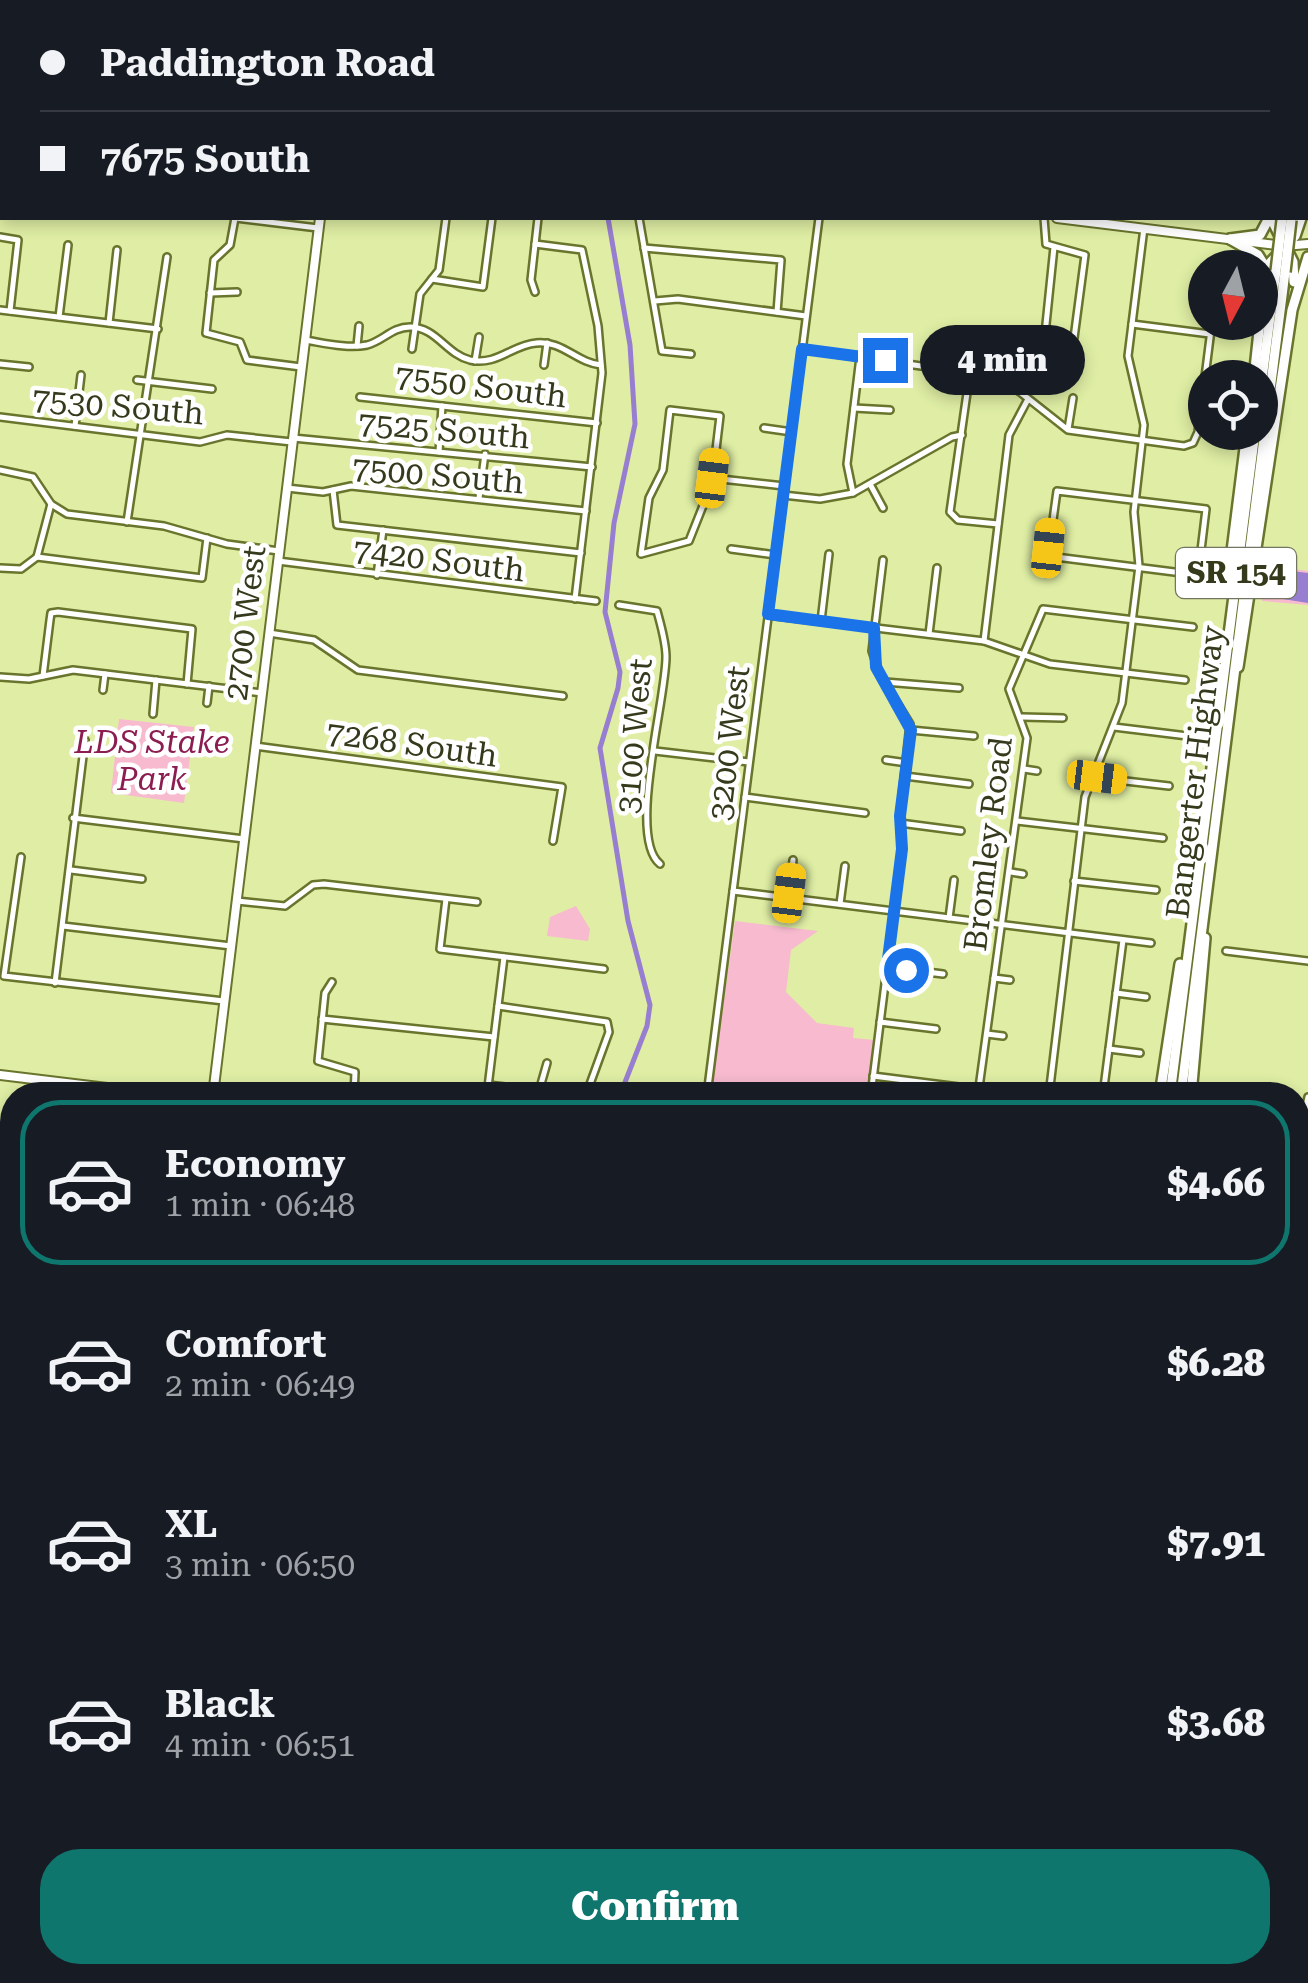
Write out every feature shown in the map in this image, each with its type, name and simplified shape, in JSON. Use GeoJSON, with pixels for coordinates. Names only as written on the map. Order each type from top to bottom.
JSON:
{"type":"FeatureCollection","features":[{"type":"Feature","properties":{"kind":"highway"},"geometry":{"type":"LineString","coordinates":[[1230,239],[1260,235],[1269,220]]}},
{"type":"Feature","properties":{"kind":"highway"},"geometry":{"type":"LineString","coordinates":[[1230,692],[1252,591],[1292,310],[1295,270],[1271,220]]}},
{"type":"Feature","properties":{"kind":"highway","name":"Bangerter Highway"},"geometry":{"type":"LineString","coordinates":[[1278,264],[1291,220]]}},
{"type":"Feature","properties":{"kind":"highway"},"geometry":{"type":"LineString","coordinates":[[1278,264],[1284,246],[1299,229],[1293,220]]}},
{"type":"Feature","properties":{"kind":"highway"},"geometry":{"type":"LineString","coordinates":[[1230,239],[1249,250]]}},
{"type":"Feature","properties":{"kind":"highway"},"geometry":{"type":"LineString","coordinates":[[1292,310],[1308,256]]}},
{"type":"Feature","properties":{"kind":"highway","name":"Bangerter Highway"},"geometry":{"type":"LineString","coordinates":[[1183,1082],[1268,340]]}},
{"type":"Feature","properties":{"kind":"highway","name":"Bangerter Highway"},"geometry":{"type":"LineString","coordinates":[[1172,1082],[1249,450]]}},
{"type":"Feature","properties":{"kind":"highway"},"geometry":{"type":"LineString","coordinates":[[1192,1082],[1213,822]]}},
{"type":"Feature","properties":{"kind":"highway"},"geometry":{"type":"LineString","coordinates":[[1162,1082],[1190,922]]}},
{"type":"Feature","properties":{"kind":"main road"},"geometry":{"type":"LineString","coordinates":[[1099,220],[1284,246],[1308,244]]}},
{"type":"Feature","properties":{"kind":"main road","name":"2700 West"},"geometry":{"type":"LineString","coordinates":[[215,1082],[319,223]]}},
{"type":"Feature","properties":{"kind":"main road"},"geometry":{"type":"LineString","coordinates":[[1284,246],[1308,256]]}},
{"type":"Feature","properties":{"kind":"main road"},"geometry":{"type":"LineString","coordinates":[[0,1075],[58,1082]]}},
{"type":"Feature","properties":{"kind":"street"},"geometry":{"type":"LineString","coordinates":[[235,220],[230,244],[214,260],[209,336],[240,342],[247,360],[302,367]]}},
{"type":"Feature","properties":{"kind":"street"},"geometry":{"type":"LineString","coordinates":[[285,220],[319,223]]}},
{"type":"Feature","properties":{"kind":"street"},"geometry":{"type":"LineString","coordinates":[[412,349],[420,294],[439,270],[446,220]]}},
{"type":"Feature","properties":{"kind":"street"},"geometry":{"type":"LineString","coordinates":[[432,279],[483,287],[492,220]]}},
{"type":"Feature","properties":{"kind":"street"},"geometry":{"type":"LineString","coordinates":[[535,292],[531,280],[538,220]]}},
{"type":"Feature","properties":{"kind":"street"},"geometry":{"type":"LineString","coordinates":[[639,220],[662,351],[691,354]]}},
{"type":"Feature","properties":{"kind":"street","name":"3200 West"},"geometry":{"type":"LineString","coordinates":[[709,1082],[818,220]]}},
{"type":"Feature","properties":{"kind":"street"},"geometry":{"type":"LineString","coordinates":[[1044,220],[1046,244],[1085,255],[1074,338],[1044,334],[1054,247]]}},
{"type":"Feature","properties":{"kind":"street"},"geometry":{"type":"LineString","coordinates":[[1050,1082],[1081,828],[1091,776],[1114,728],[1126,673],[1139,566],[1135,501],[1143,417],[1128,356],[1144,228]]}},
{"type":"Feature","properties":{"kind":"street"},"geometry":{"type":"LineString","coordinates":[[0,237],[18,240],[10,311]]}},
{"type":"Feature","properties":{"kind":"street"},"geometry":{"type":"LineString","coordinates":[[59,317],[68,244]]}},
{"type":"Feature","properties":{"kind":"street"},"geometry":{"type":"LineString","coordinates":[[535,244],[582,250],[596,309],[602,365],[576,599]]}},
{"type":"Feature","properties":{"kind":"street"},"geometry":{"type":"LineString","coordinates":[[644,248],[782,260],[776,312]]}},
{"type":"Feature","properties":{"kind":"street"},"geometry":{"type":"LineString","coordinates":[[108,323],[117,250]]}},
{"type":"Feature","properties":{"kind":"street"},"geometry":{"type":"LineString","coordinates":[[127,522],[167,257]]}},
{"type":"Feature","properties":{"kind":"street"},"geometry":{"type":"LineString","coordinates":[[210,293],[236,292]]}},
{"type":"Feature","properties":{"kind":"street"},"geometry":{"type":"LineString","coordinates":[[654,301],[678,299],[806,316]]}},
{"type":"Feature","properties":{"kind":"street"},"geometry":{"type":"LineString","coordinates":[[0,310],[158,329]]}},
{"type":"Feature","properties":{"kind":"street"},"geometry":{"type":"LineString","coordinates":[[1132,324],[1188,331]]}},
{"type":"Feature","properties":{"kind":"street"},"geometry":{"type":"LineString","coordinates":[[357,346],[359,326]]}},
{"type":"Feature","properties":{"kind":"street"},"geometry":{"type":"LineString","coordinates":[[305,340],[357,346],[394,330],[414,327],[430,333],[458,356],[475,361],[494,360],[523,346],[547,342],[586,362],[602,365]]}},
{"type":"Feature","properties":{"kind":"street"},"geometry":{"type":"LineString","coordinates":[[475,361],[479,337]]}},
{"type":"Feature","properties":{"kind":"street"},"geometry":{"type":"LineString","coordinates":[[802,349],[970,372],[1002,380],[1068,430],[1179,446],[1194,442],[1209,340]]}},
{"type":"Feature","properties":{"kind":"street"},"geometry":{"type":"LineString","coordinates":[[544,365],[547,342]]}},
{"type":"Feature","properties":{"kind":"street"},"geometry":{"type":"LineString","coordinates":[[854,493],[847,464],[860,356]]}},
{"type":"Feature","properties":{"kind":"street"},"geometry":{"type":"LineString","coordinates":[[0,364],[29,367]]}},
{"type":"Feature","properties":{"kind":"street"},"geometry":{"type":"LineString","coordinates":[[970,372],[950,512],[958,520],[998,524]]}},
{"type":"Feature","properties":{"kind":"street"},"geometry":{"type":"LineString","coordinates":[[74,426],[81,374]]}},
{"type":"Feature","properties":{"kind":"street"},"geometry":{"type":"LineString","coordinates":[[137,380],[212,389]]}},
{"type":"Feature","properties":{"kind":"street","name":"7550 South"},"geometry":{"type":"LineString","coordinates":[[360,397],[597,423]]}},
{"type":"Feature","properties":{"kind":"street"},"geometry":{"type":"LineString","coordinates":[[1068,430],[1075,410],[1073,398]]}},
{"type":"Feature","properties":{"kind":"street"},"geometry":{"type":"LineString","coordinates":[[984,641],[1010,428],[1028,400]]}},
{"type":"Feature","properties":{"kind":"street"},"geometry":{"type":"LineString","coordinates":[[439,452],[442,404]]}},
{"type":"Feature","properties":{"kind":"street"},"geometry":{"type":"LineString","coordinates":[[854,408],[890,410]]}},
{"type":"Feature","properties":{"kind":"street"},"geometry":{"type":"LineString","coordinates":[[670,410],[720,416],[712,478],[690,541],[641,554],[648,498],[663,470],[670,410]]}},
{"type":"Feature","properties":{"kind":"street","name":"7530 South"},"geometry":{"type":"LineString","coordinates":[[0,417],[205,442],[231,435]]}},
{"type":"Feature","properties":{"kind":"street"},"geometry":{"type":"LineString","coordinates":[[764,428],[792,432]]}},
{"type":"Feature","properties":{"kind":"street","name":"7525 South"},"geometry":{"type":"LineString","coordinates":[[231,435],[485,454],[592,467]]}},
{"type":"Feature","properties":{"kind":"street"},"geometry":{"type":"LineString","coordinates":[[783,495],[820,499],[854,493],[952,436],[962,435]]}},
{"type":"Feature","properties":{"kind":"street"},"geometry":{"type":"LineString","coordinates":[[479,498],[485,454]]}},
{"type":"Feature","properties":{"kind":"street"},"geometry":{"type":"LineString","coordinates":[[0,470],[33,477],[51,504],[38,557],[21,569],[0,568]]}},
{"type":"Feature","properties":{"kind":"street"},"geometry":{"type":"LineString","coordinates":[[712,478],[784,486]]}},
{"type":"Feature","properties":{"kind":"street"},"geometry":{"type":"LineString","coordinates":[[869,484],[883,508]]}},
{"type":"Feature","properties":{"kind":"street","name":"7500 South"},"geometry":{"type":"LineString","coordinates":[[287,488],[333,490],[351,486],[586,511]]}},
{"type":"Feature","properties":{"kind":"street"},"geometry":{"type":"LineString","coordinates":[[333,490],[336,523],[581,553]]}},
{"type":"Feature","properties":{"kind":"street"},"geometry":{"type":"LineString","coordinates":[[1056,491],[1135,501],[1206,509],[1198,575],[1048,556],[1056,491]]}},
{"type":"Feature","properties":{"kind":"street","name":"7420 South"},"geometry":{"type":"LineString","coordinates":[[51,504],[67,514],[127,522],[377,575],[596,602]]}},
{"type":"Feature","properties":{"kind":"street"},"geometry":{"type":"LineString","coordinates":[[377,575],[382,530]]}},
{"type":"Feature","properties":{"kind":"street"},"geometry":{"type":"LineString","coordinates":[[38,557],[202,578],[207,538]]}},
{"type":"Feature","properties":{"kind":"street"},"geometry":{"type":"LineString","coordinates":[[731,549],[776,554]]}},
{"type":"Feature","properties":{"kind":"street"},"geometry":{"type":"LineString","coordinates":[[821,622],[830,554]]}},
{"type":"Feature","properties":{"kind":"street"},"geometry":{"type":"LineString","coordinates":[[872,1082],[902,849],[900,824],[911,730],[874,659],[883,560]]}},
{"type":"Feature","properties":{"kind":"street"},"geometry":{"type":"LineString","coordinates":[[929,634],[937,568]]}},
{"type":"Feature","properties":{"kind":"street","name":"3100 West"},"geometry":{"type":"LineString","coordinates":[[620,604],[654,609],[666,654],[647,832],[652,856],[660,864]]}},
{"type":"Feature","properties":{"kind":"street","name":"Bromley Road"},"geometry":{"type":"LineString","coordinates":[[980,1082],[1005,926],[1028,738],[1010,688],[1043,609],[1132,620]]}},
{"type":"Feature","properties":{"kind":"street"},"geometry":{"type":"LineString","coordinates":[[43,676],[51,613],[192,629],[187,684]]}},
{"type":"Feature","properties":{"kind":"street"},"geometry":{"type":"LineString","coordinates":[[768,614],[984,641],[1050,664],[1185,680]]}},
{"type":"Feature","properties":{"kind":"street"},"geometry":{"type":"LineString","coordinates":[[1132,620],[1193,627]]}},
{"type":"Feature","properties":{"kind":"street"},"geometry":{"type":"LineString","coordinates":[[269,633],[321,642],[358,670],[562,696]]}},
{"type":"Feature","properties":{"kind":"street"},"geometry":{"type":"LineString","coordinates":[[0,677],[43,676],[65,670],[262,692]]}},
{"type":"Feature","properties":{"kind":"street"},"geometry":{"type":"LineString","coordinates":[[103,690],[105,674]]}},
{"type":"Feature","properties":{"kind":"street"},"geometry":{"type":"LineString","coordinates":[[153,714],[156,680]]}},
{"type":"Feature","properties":{"kind":"street"},"geometry":{"type":"LineString","coordinates":[[885,682],[959,688]]}},
{"type":"Feature","properties":{"kind":"street"},"geometry":{"type":"LineString","coordinates":[[207,703],[208,686]]}},
{"type":"Feature","properties":{"kind":"street"},"geometry":{"type":"LineString","coordinates":[[1022,717],[1063,718]]}},
{"type":"Feature","properties":{"kind":"street"},"geometry":{"type":"LineString","coordinates":[[1114,728],[1204,738]]}},
{"type":"Feature","properties":{"kind":"street"},"geometry":{"type":"LineString","coordinates":[[911,730],[974,736]]}},
{"type":"Feature","properties":{"kind":"street"},"geometry":{"type":"LineString","coordinates":[[54,983],[85,740]]}},
{"type":"Feature","properties":{"kind":"street","name":"7268 South"},"geometry":{"type":"LineString","coordinates":[[255,746],[562,787],[552,841]]}},
{"type":"Feature","properties":{"kind":"street"},"geometry":{"type":"LineString","coordinates":[[654,751],[750,762]]}},
{"type":"Feature","properties":{"kind":"street"},"geometry":{"type":"LineString","coordinates":[[886,760],[907,763]]}},
{"type":"Feature","properties":{"kind":"street"},"geometry":{"type":"LineString","coordinates":[[1024,769],[1037,770]]}},
{"type":"Feature","properties":{"kind":"street"},"geometry":{"type":"LineString","coordinates":[[905,776],[969,784]]}},
{"type":"Feature","properties":{"kind":"street"},"geometry":{"type":"LineString","coordinates":[[1091,776],[1170,786]]}},
{"type":"Feature","properties":{"kind":"street"},"geometry":{"type":"LineString","coordinates":[[745,797],[865,814]]}},
{"type":"Feature","properties":{"kind":"street"},"geometry":{"type":"LineString","coordinates":[[73,818],[244,839]]}},
{"type":"Feature","properties":{"kind":"street"},"geometry":{"type":"LineString","coordinates":[[1017,821],[1163,838]]}},
{"type":"Feature","properties":{"kind":"street"},"geometry":{"type":"LineString","coordinates":[[900,824],[961,831]]}},
{"type":"Feature","properties":{"kind":"street"},"geometry":{"type":"LineString","coordinates":[[20,857],[4,976],[224,1001]]}},
{"type":"Feature","properties":{"kind":"street"},"geometry":{"type":"LineString","coordinates":[[788,898],[793,860]]}},
{"type":"Feature","properties":{"kind":"street"},"geometry":{"type":"LineString","coordinates":[[840,904],[845,866]]}},
{"type":"Feature","properties":{"kind":"street"},"geometry":{"type":"LineString","coordinates":[[71,870],[142,879]]}},
{"type":"Feature","properties":{"kind":"street"},"geometry":{"type":"LineString","coordinates":[[1011,872],[1024,874]]}},
{"type":"Feature","properties":{"kind":"street"},"geometry":{"type":"LineString","coordinates":[[949,918],[954,880]]}},
{"type":"Feature","properties":{"kind":"street"},"geometry":{"type":"LineString","coordinates":[[1074,881],[1156,890]]}},
{"type":"Feature","properties":{"kind":"street"},"geometry":{"type":"LineString","coordinates":[[237,901],[285,906],[313,885],[324,884],[477,902]]}},
{"type":"Feature","properties":{"kind":"street"},"geometry":{"type":"LineString","coordinates":[[733,891],[1151,942]]}},
{"type":"Feature","properties":{"kind":"street"},"geometry":{"type":"LineString","coordinates":[[446,899],[440,949],[604,969]]}},
{"type":"Feature","properties":{"kind":"street"},"geometry":{"type":"LineString","coordinates":[[63,926],[231,946]]}},
{"type":"Feature","properties":{"kind":"street"},"geometry":{"type":"LineString","coordinates":[[1105,1082],[1123,940]]}},
{"type":"Feature","properties":{"kind":"street"},"geometry":{"type":"LineString","coordinates":[[1226,950],[1308,961]]}},
{"type":"Feature","properties":{"kind":"street"},"geometry":{"type":"LineString","coordinates":[[488,1082],[504,956]]}},
{"type":"Feature","properties":{"kind":"street"},"geometry":{"type":"LineString","coordinates":[[887,967],[942,974]]}},
{"type":"Feature","properties":{"kind":"street"},"geometry":{"type":"LineString","coordinates":[[994,978],[1010,980]]}},
{"type":"Feature","properties":{"kind":"street"},"geometry":{"type":"LineString","coordinates":[[332,982],[322,1019],[320,1064],[356,1072],[355,1082]]}},
{"type":"Feature","properties":{"kind":"street"},"geometry":{"type":"LineString","coordinates":[[1116,994],[1146,997]]}},
{"type":"Feature","properties":{"kind":"street"},"geometry":{"type":"LineString","coordinates":[[498,1006],[600,1018],[609,1024],[590,1082]]}},
{"type":"Feature","properties":{"kind":"street"},"geometry":{"type":"LineString","coordinates":[[322,1019],[494,1037]]}},
{"type":"Feature","properties":{"kind":"street"},"geometry":{"type":"LineString","coordinates":[[880,1022],[936,1029]]}},
{"type":"Feature","properties":{"kind":"street"},"geometry":{"type":"LineString","coordinates":[[987,1034],[1003,1036]]}},
{"type":"Feature","properties":{"kind":"street"},"geometry":{"type":"LineString","coordinates":[[1109,1049],[1140,1053]]}},
{"type":"Feature","properties":{"kind":"street"},"geometry":{"type":"LineString","coordinates":[[541,1082],[547,1063]]}},
{"type":"Feature","properties":{"kind":"street"},"geometry":{"type":"LineString","coordinates":[[873,1076],[912,1082]]}},
{"type":"Feature","properties":{"kind":"green space"},"geometry":{"type":"Polygon","coordinates":[[[1266,565],[1308,571],[1308,605],[1262,601],[1266,565]]]}},
{"type":"Feature","properties":{"kind":"green space","name":"LDS Stake Park"},"geometry":{"type":"Polygon","coordinates":[[[119,719],[194,727],[184,803],[111,793],[119,719]]]}},
{"type":"Feature","properties":{"kind":"green space"},"geometry":{"type":"Polygon","coordinates":[[[576,906],[590,929],[588,941],[547,936],[550,917],[576,906]]]}},
{"type":"Feature","properties":{"kind":"green space"},"geometry":{"type":"Polygon","coordinates":[[[735,921],[818,931],[791,950],[786,992],[817,1023],[854,1028],[853,1038],[875,1040],[869,1082],[713,1082],[735,921]]]}},
{"type":"Feature","properties":{"kind":"shaded area"},"geometry":{"type":"Polygon","coordinates":[[[1276,569],[1308,573],[1308,603],[1270,597],[1276,569]]]}},
{"type":"Feature","properties":{"kind":"waterway"},"geometry":{"type":"LineString","coordinates":[[608,220],[630,345],[635,424],[614,523],[605,612],[620,672],[600,748],[628,921],[650,1005],[647,1026],[625,1082]]}},
{"type":"Feature","properties":{"kind":"route"},"geometry":{"type":"LineString","coordinates":[[885,360],[802,349],[768,614],[874,628],[872,651],[876,667],[911,730],[900,816],[902,849],[887,967],[906,970]]}}]}
